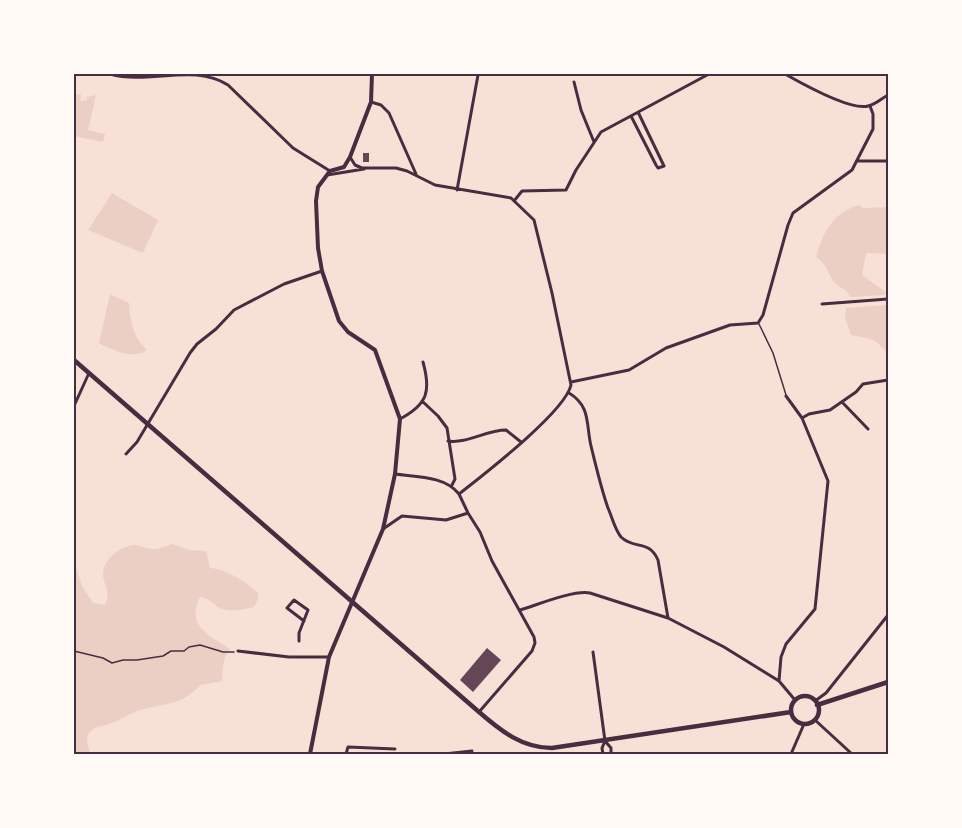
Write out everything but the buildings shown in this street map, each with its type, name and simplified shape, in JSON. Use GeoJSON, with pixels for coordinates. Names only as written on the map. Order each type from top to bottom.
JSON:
{"type":"FeatureCollection","features":[{"type":"Feature","properties":{"kind":"main road"},"geometry":{"type":"LineString","coordinates":[[310,754],[329,657],[383,529],[394,474],[400,419],[375,350],[343,328],[329,296],[318,248],[316,194],[318,187],[329,173],[344,166],[350,157],[372,102],[372,74]]}},
{"type":"Feature","properties":{"kind":"main road"},"geometry":{"type":"LineString","coordinates":[[74,360],[510,737],[540,747],[552,748],[791,712]]}},
{"type":"Feature","properties":{"kind":"main road"},"geometry":{"type":"LineString","coordinates":[[816,703],[888,682]]}},
{"type":"Feature","properties":{"kind":"main road"},"geometry":{"type":"LineString","coordinates":[[807,697],[816,703],[818,711],[815,720],[804,724],[796,722],[791,712],[791,705],[795,700],[807,697]]}},
{"type":"Feature","properties":{"kind":"street"},"geometry":{"type":"LineString","coordinates":[[110,74],[139,78],[196,75],[218,78],[293,148],[329,173],[390,168],[417,176],[435,185],[501,195],[514,201],[534,220],[571,382],[569,393],[560,405],[510,454],[459,494]]}},
{"type":"Feature","properties":{"kind":"street"},"geometry":{"type":"LineString","coordinates":[[514,201],[522,190],[566,190],[601,132],[709,74]]}},
{"type":"Feature","properties":{"kind":"street"},"geometry":{"type":"LineString","coordinates":[[785,74],[835,99],[856,106],[870,106],[888,95]]}},
{"type":"Feature","properties":{"kind":"street"},"geometry":{"type":"LineString","coordinates":[[457,190],[478,75]]}},
{"type":"Feature","properties":{"kind":"street"},"geometry":{"type":"LineString","coordinates":[[574,82],[581,110],[594,142]]}},
{"type":"Feature","properties":{"kind":"street"},"geometry":{"type":"LineString","coordinates":[[372,102],[381,105],[389,113],[417,176]]}},
{"type":"Feature","properties":{"kind":"street"},"geometry":{"type":"LineString","coordinates":[[571,382],[629,370],[666,348],[730,325],[758,323],[763,315],[793,213],[852,170],[873,129],[873,114],[870,106]]}},
{"type":"Feature","properties":{"kind":"street"},"geometry":{"type":"LineString","coordinates":[[630,116],[658,168],[664,166],[638,112]]}},
{"type":"Feature","properties":{"kind":"street"},"geometry":{"type":"LineString","coordinates":[[350,157],[355,165],[367,169]]}},
{"type":"Feature","properties":{"kind":"street"},"geometry":{"type":"LineString","coordinates":[[856,161],[888,161]]}},
{"type":"Feature","properties":{"kind":"street"},"geometry":{"type":"LineString","coordinates":[[126,454],[137,442],[197,344],[216,329],[234,309],[284,284],[322,271]]}},
{"type":"Feature","properties":{"kind":"street"},"geometry":{"type":"LineString","coordinates":[[822,304],[888,299]]}},
{"type":"Feature","properties":{"kind":"street"},"geometry":{"type":"LineString","coordinates":[[400,419],[422,401],[428,391],[423,362]]}},
{"type":"Feature","properties":{"kind":"street"},"geometry":{"type":"LineString","coordinates":[[74,406],[88,373]]}},
{"type":"Feature","properties":{"kind":"street"},"geometry":{"type":"LineString","coordinates":[[802,418],[808,414],[830,410],[863,384],[888,380]]}},
{"type":"Feature","properties":{"kind":"street"},"geometry":{"type":"LineString","coordinates":[[569,393],[576,398],[590,426],[591,443],[607,505],[619,534],[629,543],[651,549],[655,553],[668,618]]}},
{"type":"Feature","properties":{"kind":"street"},"geometry":{"type":"LineString","coordinates":[[779,681],[781,657],[786,644],[815,609],[828,481],[802,418],[786,396]]}},
{"type":"Feature","properties":{"kind":"street"},"geometry":{"type":"LineString","coordinates":[[422,401],[444,422],[447,428],[455,479],[452,485]]}},
{"type":"Feature","properties":{"kind":"street"},"geometry":{"type":"LineString","coordinates":[[842,402],[868,429]]}},
{"type":"Feature","properties":{"kind":"street"},"geometry":{"type":"LineString","coordinates":[[448,441],[461,441],[480,434],[506,430],[521,442]]}},
{"type":"Feature","properties":{"kind":"street"},"geometry":{"type":"LineString","coordinates":[[394,474],[452,485],[480,532],[492,561],[534,637],[535,643],[532,651],[479,712]]}},
{"type":"Feature","properties":{"kind":"street"},"geometry":{"type":"LineString","coordinates":[[383,529],[402,516],[446,520],[468,513]]}},
{"type":"Feature","properties":{"kind":"street"},"geometry":{"type":"LineString","coordinates":[[520,610],[581,592],[668,618],[724,647],[779,681],[795,700]]}},
{"type":"Feature","properties":{"kind":"street"},"geometry":{"type":"LineString","coordinates":[[299,641],[309,610],[294,600],[287,608],[304,621]]}},
{"type":"Feature","properties":{"kind":"street"},"geometry":{"type":"LineString","coordinates":[[816,703],[888,615]]}},
{"type":"Feature","properties":{"kind":"street"},"geometry":{"type":"LineString","coordinates":[[238,651],[297,657],[329,657]]}},
{"type":"Feature","properties":{"kind":"street"},"geometry":{"type":"LineString","coordinates":[[297,657],[298,652]]}},
{"type":"Feature","properties":{"kind":"street"},"geometry":{"type":"LineString","coordinates":[[593,652],[606,741],[611,748],[611,754]]}},
{"type":"Feature","properties":{"kind":"street"},"geometry":{"type":"LineString","coordinates":[[815,720],[852,754]]}},
{"type":"Feature","properties":{"kind":"street"},"geometry":{"type":"LineString","coordinates":[[791,754],[804,724]]}},
{"type":"Feature","properties":{"kind":"street"},"geometry":{"type":"LineString","coordinates":[[603,754],[602,748],[606,741]]}},
{"type":"Feature","properties":{"kind":"street"},"geometry":{"type":"LineString","coordinates":[[346,754],[348,747],[395,749]]}},
{"type":"Feature","properties":{"kind":"street"},"geometry":{"type":"LineString","coordinates":[[371,754],[372,748]]}},
{"type":"Feature","properties":{"kind":"street"},"geometry":{"type":"LineString","coordinates":[[444,754],[472,751]]}},
{"type":"Feature","properties":{"kind":"lane"},"geometry":{"type":"LineString","coordinates":[[758,323],[773,353],[786,396]]}},
{"type":"Feature","properties":{"kind":"path"},"geometry":{"type":"LineString","coordinates":[[74,651],[103,658],[112,663],[163,656],[171,651],[183,651],[200,645],[223,652],[238,651]]}},
{"type":"Feature","properties":{"kind":"shaded area"},"geometry":{"type":"Polygon","coordinates":[[[81,94],[80,101],[96,95],[88,130],[105,134],[103,142],[74,136],[74,96],[81,94]]]}},
{"type":"Feature","properties":{"kind":"shaded area"},"geometry":{"type":"Polygon","coordinates":[[[112,193],[158,220],[143,253],[88,230],[112,193]]]}},
{"type":"Feature","properties":{"kind":"shaded area"},"geometry":{"type":"Polygon","coordinates":[[[858,205],[864,208],[888,207],[888,254],[866,253],[862,275],[887,293],[884,295],[850,297],[833,281],[824,264],[816,257],[830,225],[841,214],[858,205]]]}},
{"type":"Feature","properties":{"kind":"shaded area"},"geometry":{"type":"Polygon","coordinates":[[[110,294],[129,303],[133,328],[138,340],[147,350],[142,353],[130,354],[116,351],[99,343],[110,294]]]}},
{"type":"Feature","properties":{"kind":"shaded area"},"geometry":{"type":"Polygon","coordinates":[[[886,305],[888,307],[888,354],[872,340],[851,335],[845,318],[846,308],[886,305]]]}},
{"type":"Feature","properties":{"kind":"shaded area"},"geometry":{"type":"Polygon","coordinates":[[[172,544],[189,550],[206,551],[210,568],[236,577],[258,593],[254,607],[234,611],[222,609],[200,597],[196,607],[198,623],[208,635],[230,649],[224,660],[222,681],[200,685],[187,697],[173,703],[137,711],[111,724],[96,728],[87,737],[90,754],[74,754],[74,566],[82,586],[93,603],[105,605],[108,596],[103,574],[109,558],[124,547],[135,545],[154,549],[172,544]]]}}]}
